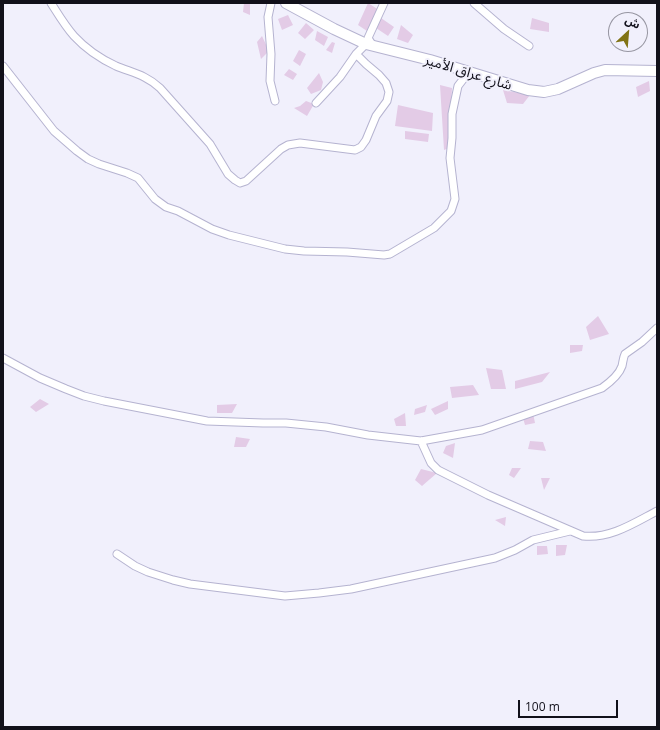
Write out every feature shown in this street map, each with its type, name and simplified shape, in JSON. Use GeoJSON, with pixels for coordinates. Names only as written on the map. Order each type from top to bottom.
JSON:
{"type":"FeatureCollection","features":[{"type":"Feature","properties":{"kind":"main road","name":"شارع عراق الأمير"},"geometry":{"type":"LineString","coordinates":[[286,3],[370,45],[430,60],[517,88],[544,92],[558,89],[594,73],[605,70],[657,70]]}},
{"type":"Feature","properties":{"kind":"street"},"geometry":{"type":"LineString","coordinates":[[51,3],[73,36],[89,50],[116,65],[151,80],[160,88],[210,144],[228,174],[240,182],[246,181],[281,148],[288,144],[300,143],[355,150],[361,147],[366,140],[376,116],[387,101],[389,92],[386,83],[356,54]]}},
{"type":"Feature","properties":{"kind":"street"},"geometry":{"type":"LineString","coordinates":[[271,3],[268,17],[271,54],[270,81],[275,101]]}},
{"type":"Feature","properties":{"kind":"street"},"geometry":{"type":"LineString","coordinates":[[316,103],[340,77],[356,54],[370,45],[368,38],[384,3]]}},
{"type":"Feature","properties":{"kind":"street"},"geometry":{"type":"LineString","coordinates":[[474,3],[504,29],[529,46]]}},
{"type":"Feature","properties":{"kind":"street"},"geometry":{"type":"LineString","coordinates":[[3,66],[43,118],[66,142],[88,159],[138,178],[155,199],[166,206],[221,233],[285,249],[384,255],[395,252],[434,228],[444,220],[454,205],[455,199],[450,158],[452,114],[458,86],[468,73]]}},
{"type":"Feature","properties":{"kind":"street"},"geometry":{"type":"LineString","coordinates":[[3,358],[40,378],[84,396],[104,401],[207,421],[286,423],[326,427],[368,435],[422,441],[482,430],[602,388],[618,373],[625,354],[642,342],[657,328]]}},
{"type":"Feature","properties":{"kind":"street"},"geometry":{"type":"LineString","coordinates":[[422,441],[431,463],[438,470],[488,495],[583,536],[604,535],[621,530],[657,511]]}},
{"type":"Feature","properties":{"kind":"street"},"geometry":{"type":"LineString","coordinates":[[117,554],[135,566],[173,580],[190,584],[285,596],[351,589],[495,558],[515,550],[533,540],[570,531]]}},
{"type":"Feature","properties":{"kind":"building"},"geometry":{"type":"Polygon","coordinates":[[[244,3],[250,3],[250,15],[243,12],[244,3]]]}},
{"type":"Feature","properties":{"kind":"building"},"geometry":{"type":"Polygon","coordinates":[[[368,3],[379,10],[367,31],[358,25],[368,3]]]}},
{"type":"Feature","properties":{"kind":"building"},"geometry":{"type":"Polygon","coordinates":[[[288,15],[293,25],[282,30],[278,19],[288,15]]]}},
{"type":"Feature","properties":{"kind":"building"},"geometry":{"type":"Polygon","coordinates":[[[381,18],[394,27],[388,36],[376,28],[381,18]]]}},
{"type":"Feature","properties":{"kind":"building"},"geometry":{"type":"Polygon","coordinates":[[[532,18],[549,23],[549,32],[530,29],[532,18]]]}},
{"type":"Feature","properties":{"kind":"building"},"geometry":{"type":"Polygon","coordinates":[[[306,23],[314,30],[305,39],[298,33],[306,23]]]}},
{"type":"Feature","properties":{"kind":"building"},"geometry":{"type":"Polygon","coordinates":[[[401,25],[413,35],[408,43],[397,39],[401,25]]]}},
{"type":"Feature","properties":{"kind":"building"},"geometry":{"type":"Polygon","coordinates":[[[317,31],[328,37],[324,46],[315,40],[317,31]]]}},
{"type":"Feature","properties":{"kind":"building"},"geometry":{"type":"Polygon","coordinates":[[[262,36],[269,51],[261,59],[257,42],[262,36]]]}},
{"type":"Feature","properties":{"kind":"building"},"geometry":{"type":"Polygon","coordinates":[[[332,42],[335,43],[332,53],[326,50],[332,42]]]}},
{"type":"Feature","properties":{"kind":"building"},"geometry":{"type":"Polygon","coordinates":[[[299,50],[306,54],[300,66],[293,61],[299,50]]]}},
{"type":"Feature","properties":{"kind":"building"},"geometry":{"type":"Polygon","coordinates":[[[289,69],[297,74],[293,80],[284,75],[289,69]]]}},
{"type":"Feature","properties":{"kind":"building"},"geometry":{"type":"Polygon","coordinates":[[[319,73],[323,82],[321,90],[311,94],[307,88],[319,73]]]}},
{"type":"Feature","properties":{"kind":"building"},"geometry":{"type":"Polygon","coordinates":[[[649,81],[650,91],[638,97],[636,87],[649,81]]]}},
{"type":"Feature","properties":{"kind":"building"},"geometry":{"type":"Polygon","coordinates":[[[440,85],[452,88],[449,148],[444,150],[440,85]]]}},
{"type":"Feature","properties":{"kind":"building"},"geometry":{"type":"Polygon","coordinates":[[[503,90],[530,95],[523,104],[507,103],[503,90]]]}},
{"type":"Feature","properties":{"kind":"building"},"geometry":{"type":"Polygon","coordinates":[[[306,101],[314,104],[307,116],[294,108],[300,106],[306,101]]]}},
{"type":"Feature","properties":{"kind":"building"},"geometry":{"type":"Polygon","coordinates":[[[398,105],[433,113],[432,131],[395,126],[398,105]]]}},
{"type":"Feature","properties":{"kind":"building"},"geometry":{"type":"Polygon","coordinates":[[[405,131],[429,134],[428,142],[405,139],[405,131]]]}},
{"type":"Feature","properties":{"kind":"building"},"geometry":{"type":"Polygon","coordinates":[[[598,316],[609,334],[590,340],[586,327],[598,316]]]}},
{"type":"Feature","properties":{"kind":"building"},"geometry":{"type":"Polygon","coordinates":[[[570,345],[583,345],[582,351],[570,353],[570,345]]]}},
{"type":"Feature","properties":{"kind":"building"},"geometry":{"type":"Polygon","coordinates":[[[486,368],[502,370],[506,389],[491,389],[486,368]]]}},
{"type":"Feature","properties":{"kind":"building"},"geometry":{"type":"Polygon","coordinates":[[[550,372],[542,382],[515,389],[515,381],[550,372]]]}},
{"type":"Feature","properties":{"kind":"building"},"geometry":{"type":"Polygon","coordinates":[[[473,385],[479,395],[452,398],[450,387],[473,385]]]}},
{"type":"Feature","properties":{"kind":"building"},"geometry":{"type":"Polygon","coordinates":[[[40,399],[49,404],[36,412],[30,407],[40,399]]]}},
{"type":"Feature","properties":{"kind":"building"},"geometry":{"type":"Polygon","coordinates":[[[448,401],[448,409],[435,415],[431,409],[448,401]]]}},
{"type":"Feature","properties":{"kind":"building"},"geometry":{"type":"Polygon","coordinates":[[[237,404],[232,413],[217,413],[217,405],[237,404]]]}},
{"type":"Feature","properties":{"kind":"building"},"geometry":{"type":"Polygon","coordinates":[[[427,405],[425,412],[414,415],[415,409],[427,405]]]}},
{"type":"Feature","properties":{"kind":"building"},"geometry":{"type":"Polygon","coordinates":[[[405,413],[406,426],[396,426],[394,419],[405,413]]]}},
{"type":"Feature","properties":{"kind":"building"},"geometry":{"type":"Polygon","coordinates":[[[533,413],[535,423],[525,425],[523,418],[533,413]]]}},
{"type":"Feature","properties":{"kind":"building"},"geometry":{"type":"Polygon","coordinates":[[[236,437],[250,439],[246,447],[234,447],[236,437]]]}},
{"type":"Feature","properties":{"kind":"building"},"geometry":{"type":"Polygon","coordinates":[[[530,441],[543,442],[546,451],[528,449],[530,441]]]}},
{"type":"Feature","properties":{"kind":"building"},"geometry":{"type":"Polygon","coordinates":[[[455,443],[453,458],[443,453],[446,446],[455,443]]]}},
{"type":"Feature","properties":{"kind":"building"},"geometry":{"type":"Polygon","coordinates":[[[512,468],[521,468],[514,478],[509,475],[512,468]]]}},
{"type":"Feature","properties":{"kind":"building"},"geometry":{"type":"Polygon","coordinates":[[[421,469],[437,473],[422,486],[415,480],[421,469]]]}},
{"type":"Feature","properties":{"kind":"building"},"geometry":{"type":"Polygon","coordinates":[[[541,478],[550,478],[544,490],[541,478]]]}},
{"type":"Feature","properties":{"kind":"building"},"geometry":{"type":"Polygon","coordinates":[[[506,517],[505,526],[495,520],[506,517]]]}},
{"type":"Feature","properties":{"kind":"building"},"geometry":{"type":"Polygon","coordinates":[[[556,545],[567,545],[565,555],[556,556],[556,545]]]}},
{"type":"Feature","properties":{"kind":"building"},"geometry":{"type":"Polygon","coordinates":[[[537,546],[547,546],[548,554],[537,555],[537,546]]]}}]}
